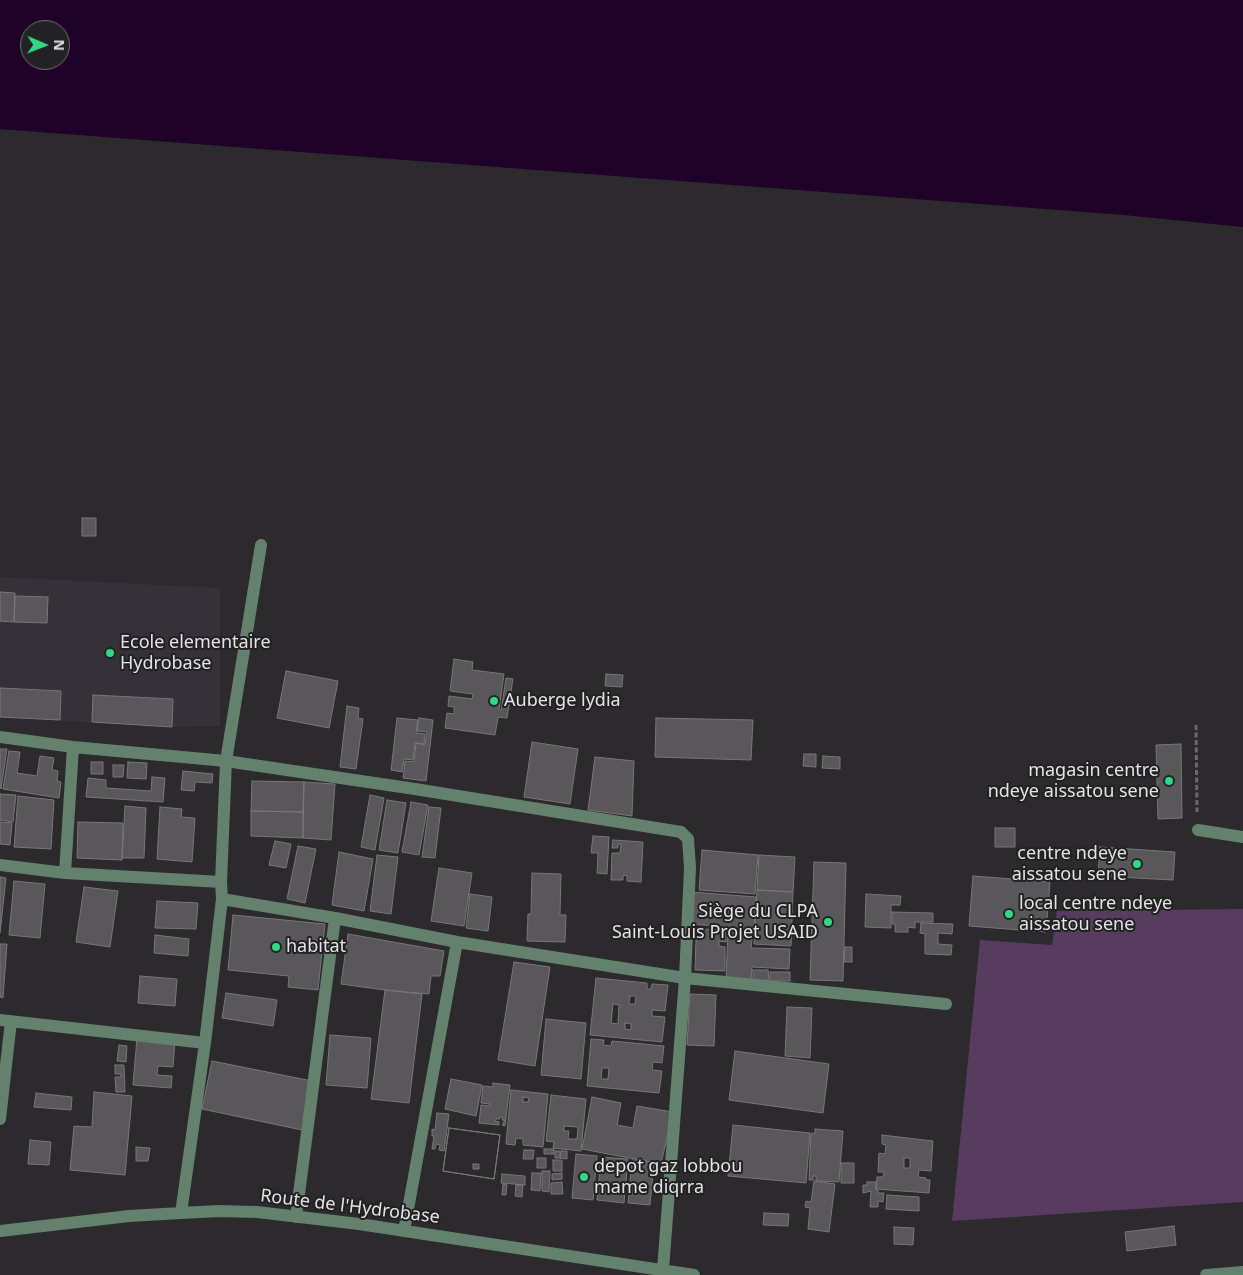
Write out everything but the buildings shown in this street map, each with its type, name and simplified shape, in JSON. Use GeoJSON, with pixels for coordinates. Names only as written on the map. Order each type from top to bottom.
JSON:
{"type":"FeatureCollection","features":[{"type":"Feature","properties":{"kind":"street"},"geometry":{"type":"LineString","coordinates":[[181,1213],[205,1043],[222,899],[226,761],[261,545]]}},
{"type":"Feature","properties":{"kind":"street"},"geometry":{"type":"LineString","coordinates":[[0,737],[73,747],[226,761],[681,832],[688,839],[690,850],[685,978],[663,1270]]}},
{"type":"Feature","properties":{"kind":"street"},"geometry":{"type":"LineString","coordinates":[[66,873],[73,747]]}},
{"type":"Feature","properties":{"kind":"street"},"geometry":{"type":"LineString","coordinates":[[1198,830],[1243,838]]}},
{"type":"Feature","properties":{"kind":"street"},"geometry":{"type":"LineString","coordinates":[[0,865],[66,873],[221,882]]}},
{"type":"Feature","properties":{"kind":"street"},"geometry":{"type":"LineString","coordinates":[[222,899],[335,918],[457,942],[685,978],[946,1004]]}},
{"type":"Feature","properties":{"kind":"street"},"geometry":{"type":"LineString","coordinates":[[296,1217],[335,918]]}},
{"type":"Feature","properties":{"kind":"street"},"geometry":{"type":"LineString","coordinates":[[404,1231],[457,942]]}},
{"type":"Feature","properties":{"kind":"street"},"geometry":{"type":"LineString","coordinates":[[0,1119],[6,1020],[205,1043]]}},
{"type":"Feature","properties":{"kind":"street","name":"Route de l'Hydrobase"},"geometry":{"type":"LineString","coordinates":[[0,1231],[129,1216],[219,1211],[257,1212],[358,1224],[694,1275]]}},
{"type":"Feature","properties":{"kind":"street"},"geometry":{"type":"LineString","coordinates":[[1206,1275],[1243,1272]]}},
{"type":"Feature","properties":{"kind":"path"},"geometry":{"type":"LineString","coordinates":[[1196,725],[1198,830]]}},
{"type":"Feature","properties":{"kind":"shaded area"},"geometry":{"type":"Polygon","coordinates":[[[0,0],[1243,0],[1243,227],[1124,215],[0,129],[0,0]]]}},
{"type":"Feature","properties":{"kind":"shaded area","name":"Ecole elementaire Hydrobase"},"geometry":{"type":"Polygon","coordinates":[[[0,577],[220,588],[220,726],[172,727],[0,717],[0,577]]]}},
{"type":"Feature","properties":{"kind":"shaded area"},"geometry":{"type":"Polygon","coordinates":[[[1243,909],[1243,1202],[952,1221],[980,940],[1052,945],[1057,911],[1243,909]]]}},
{"type":"Feature","properties":{"kind":"place","name":"Ecole elementaire Hydrobase"},"geometry":{"type":"Point","coordinates":[110,653]}},
{"type":"Feature","properties":{"kind":"place","name":"Auberge lydia"},"geometry":{"type":"Point","coordinates":[494,701]}},
{"type":"Feature","properties":{"kind":"place","name":"magasin centre ndeye aissatou sene"},"geometry":{"type":"Point","coordinates":[1169,781]}},
{"type":"Feature","properties":{"kind":"place","name":"centre ndeye aissatou sene"},"geometry":{"type":"Point","coordinates":[1137,864]}},
{"type":"Feature","properties":{"kind":"place","name":"local centre ndeye aissatou sene"},"geometry":{"type":"Point","coordinates":[1009,914]}},
{"type":"Feature","properties":{"kind":"place","name":"Siège du CLPA Saint-Louis Projet USAID"},"geometry":{"type":"Point","coordinates":[828,922]}},
{"type":"Feature","properties":{"kind":"place","name":"habitat"},"geometry":{"type":"Point","coordinates":[276,947]}},
{"type":"Feature","properties":{"kind":"place","name":"depot gaz lobbou mame diqrra"},"geometry":{"type":"Point","coordinates":[584,1177]}}]}
